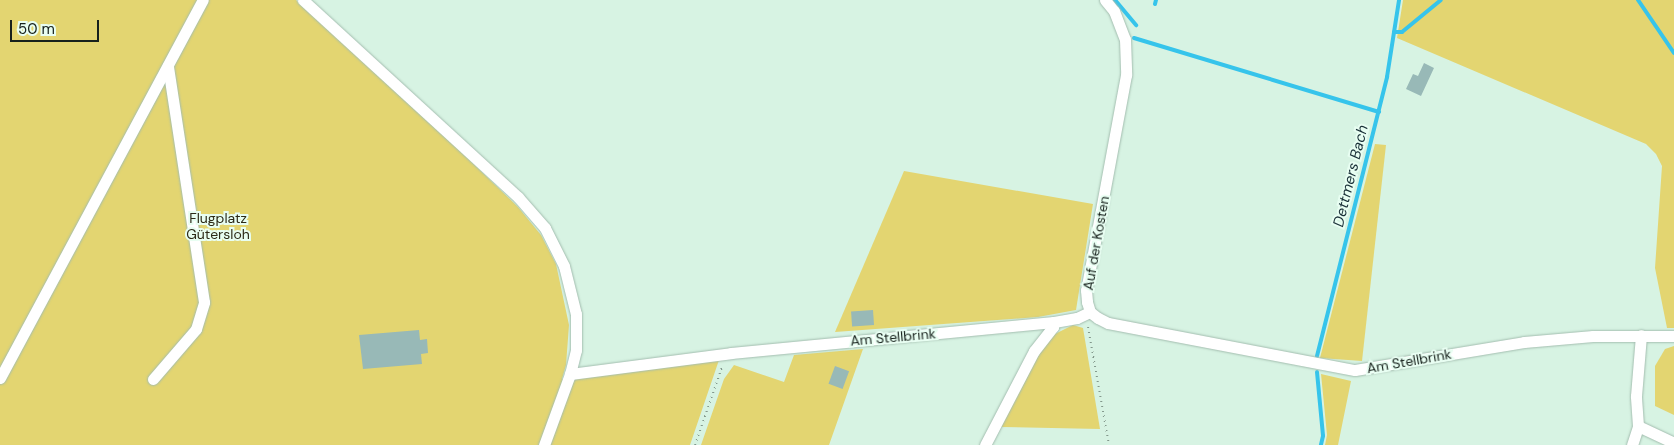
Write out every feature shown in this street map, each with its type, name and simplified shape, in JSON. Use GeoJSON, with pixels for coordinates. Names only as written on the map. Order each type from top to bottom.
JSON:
{"type":"FeatureCollection","features":[{"type":"Feature","properties":{"kind":"street"},"geometry":{"type":"LineString","coordinates":[[0,378],[203,0]]}},
{"type":"Feature","properties":{"kind":"street"},"geometry":{"type":"LineString","coordinates":[[303,0],[518,197],[545,228],[564,266],[576,314],[576,350],[570,374],[544,445]]}},
{"type":"Feature","properties":{"kind":"street","name":"Auf der Kosten"},"geometry":{"type":"LineString","coordinates":[[1090,312],[1086,302],[1086,290],[1126,75],[1125,39],[1114,11],[1106,0]]}},
{"type":"Feature","properties":{"kind":"street"},"geometry":{"type":"LineString","coordinates":[[152,379],[196,328],[204,302],[168,66]]}},
{"type":"Feature","properties":{"kind":"street"},"geometry":{"type":"LineString","coordinates":[[985,445],[1034,351],[1054,328],[1054,322],[1077,318],[1090,312]]}},
{"type":"Feature","properties":{"kind":"street","name":"Am Stellbrink"},"geometry":{"type":"LineString","coordinates":[[1090,312],[1108,323],[1355,370],[1524,342],[1642,335],[1674,336]]}},
{"type":"Feature","properties":{"kind":"street","name":"Am Stellbrink"},"geometry":{"type":"LineString","coordinates":[[570,374],[731,353],[1054,322]]}},
{"type":"Feature","properties":{"kind":"street"},"geometry":{"type":"LineString","coordinates":[[1632,445],[1638,426],[1636,396],[1642,335]]}},
{"type":"Feature","properties":{"kind":"street"},"geometry":{"type":"LineString","coordinates":[[1638,426],[1674,442]]}},
{"type":"Feature","properties":{"kind":"path"},"geometry":{"type":"LineString","coordinates":[[1090,312],[1087,325],[1109,445]]}},
{"type":"Feature","properties":{"kind":"path"},"geometry":{"type":"LineString","coordinates":[[695,445],[722,367],[731,353]]}},
{"type":"Feature","properties":{"kind":"green space","name":"Flugplatz Gütersloh"},"geometry":{"type":"Polygon","coordinates":[[[0,0],[296,0],[458,149],[518,207],[541,235],[556,264],[569,325],[566,365],[562,379],[719,360],[690,445],[0,445],[0,0]]]}},
{"type":"Feature","properties":{"kind":"green space"},"geometry":{"type":"Polygon","coordinates":[[[1403,0],[1674,0],[1674,328],[1667,328],[1655,268],[1662,166],[1656,154],[1646,144],[1397,38],[1403,0]]]}},
{"type":"Feature","properties":{"kind":"green space"},"geometry":{"type":"Polygon","coordinates":[[[1375,144],[1386,145],[1362,361],[1320,358],[1375,144]]]}},
{"type":"Feature","properties":{"kind":"green space"},"geometry":{"type":"Polygon","coordinates":[[[904,171],[1093,204],[1076,310],[1038,317],[835,332],[904,171]]]}},
{"type":"Feature","properties":{"kind":"green space"},"geometry":{"type":"Polygon","coordinates":[[[1073,325],[1083,328],[1100,429],[1001,427],[1038,353],[1055,334],[1073,325]]]}},
{"type":"Feature","properties":{"kind":"green space"},"geometry":{"type":"Polygon","coordinates":[[[1674,346],[1674,415],[1655,406],[1655,366],[1665,349],[1674,346]]]}},
{"type":"Feature","properties":{"kind":"green space"},"geometry":{"type":"Polygon","coordinates":[[[863,349],[829,445],[701,445],[724,379],[734,365],[784,382],[794,355],[863,349]]]}},
{"type":"Feature","properties":{"kind":"green space"},"geometry":{"type":"Polygon","coordinates":[[[1321,374],[1351,381],[1338,445],[1325,445],[1327,435],[1321,374]]]}},
{"type":"Feature","properties":{"kind":"building"},"geometry":{"type":"Polygon","coordinates":[[[1424,63],[1434,68],[1421,96],[1406,89],[1413,74],[1418,76],[1424,63]]]}},
{"type":"Feature","properties":{"kind":"building"},"geometry":{"type":"Polygon","coordinates":[[[873,310],[874,325],[852,326],[851,312],[873,310]]]}},
{"type":"Feature","properties":{"kind":"building"},"geometry":{"type":"Polygon","coordinates":[[[419,330],[420,340],[427,339],[428,353],[421,354],[422,364],[363,369],[359,335],[419,330]]]}},
{"type":"Feature","properties":{"kind":"building"},"geometry":{"type":"Polygon","coordinates":[[[835,366],[849,371],[843,389],[829,384],[835,366]]]}},
{"type":"Feature","properties":{"kind":"waterway"},"geometry":{"type":"LineString","coordinates":[[1115,0],[1136,25]]}},
{"type":"Feature","properties":{"kind":"waterway"},"geometry":{"type":"LineString","coordinates":[[1155,4],[1156,0]]}},
{"type":"Feature","properties":{"kind":"waterway","name":"Dettmers Bach"},"geometry":{"type":"LineString","coordinates":[[1317,356],[1387,77],[1399,0]]}},
{"type":"Feature","properties":{"kind":"waterway"},"geometry":{"type":"LineString","coordinates":[[1394,32],[1402,32],[1441,0]]}},
{"type":"Feature","properties":{"kind":"waterway"},"geometry":{"type":"LineString","coordinates":[[1638,0],[1674,53]]}},
{"type":"Feature","properties":{"kind":"waterway"},"geometry":{"type":"LineString","coordinates":[[1134,38],[1379,112]]}},
{"type":"Feature","properties":{"kind":"waterway","name":"Dettmers Bach"},"geometry":{"type":"LineString","coordinates":[[1317,372],[1323,436],[1321,445]]}}]}
